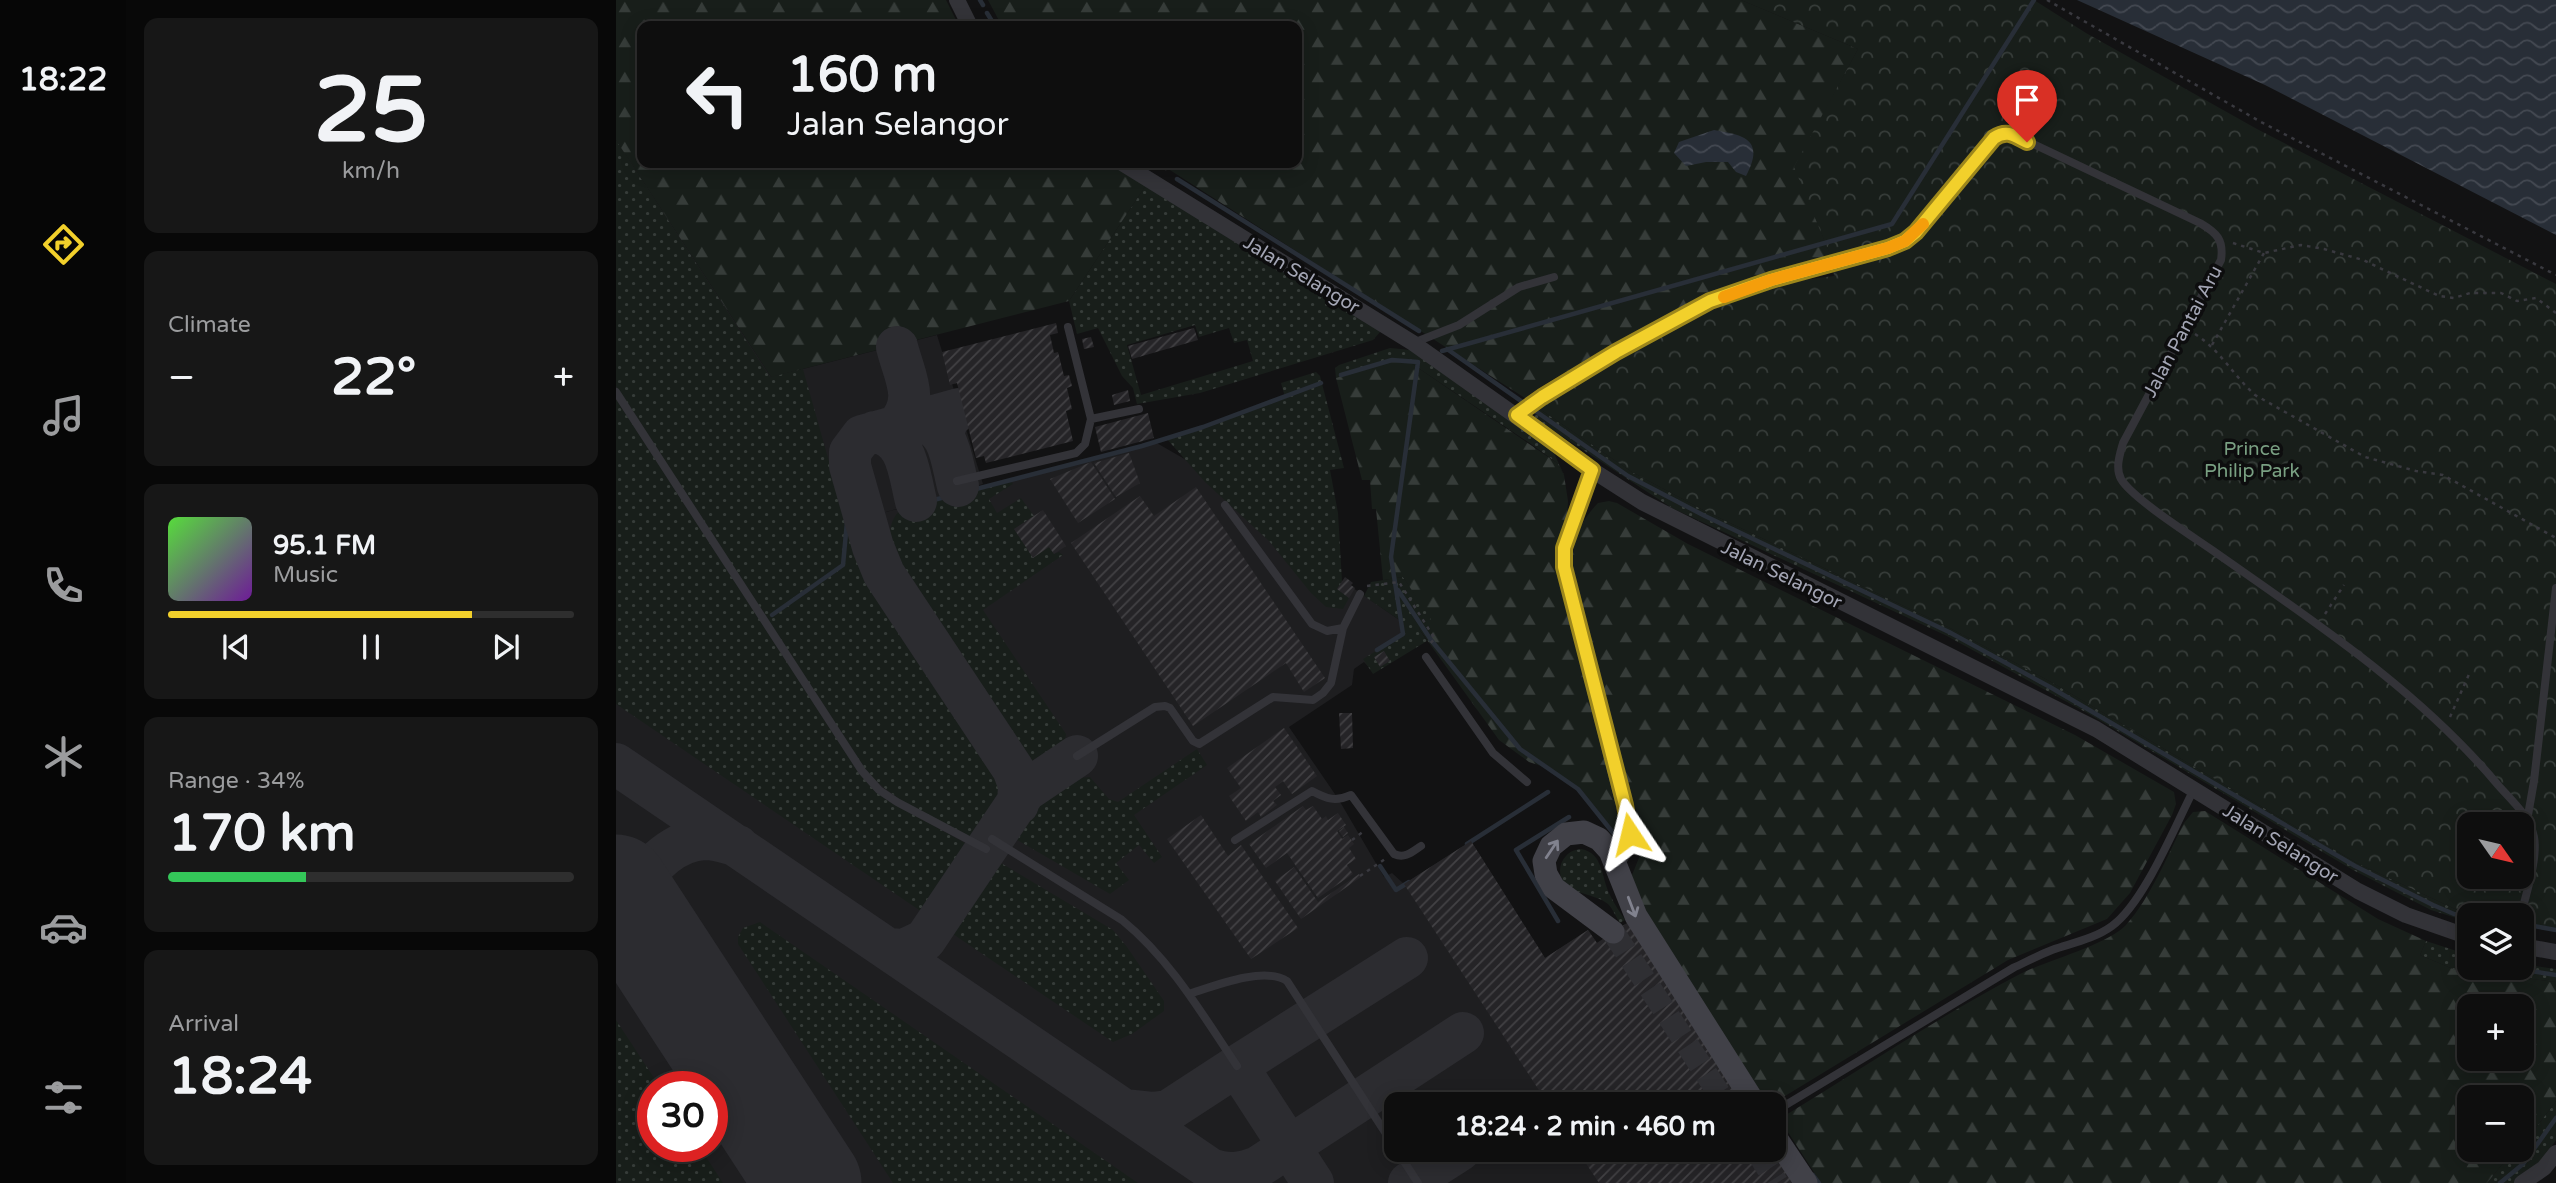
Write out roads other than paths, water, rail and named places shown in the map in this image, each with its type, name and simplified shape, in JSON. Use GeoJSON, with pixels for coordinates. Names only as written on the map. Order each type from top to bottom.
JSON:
{"type":"FeatureCollection","features":[{"type":"Feature","properties":{"kind":"main road"},"geometry":{"type":"LineString","coordinates":[[1614,932],[1554,888],[1546,874],[1544,861],[1551,846],[1566,834],[1584,832],[1599,839],[1609,851],[1636,916],[1747,1092]]}},
{"type":"Feature","properties":{"kind":"main road"},"geometry":{"type":"LineString","coordinates":[[1786,1153],[1806,1183]]}},
{"type":"Feature","properties":{"kind":"street"},"geometry":{"type":"LineString","coordinates":[[957,0],[968,21]]}},
{"type":"Feature","properties":{"kind":"street","name":"Jalan Selangor"},"geometry":{"type":"LineString","coordinates":[[1130,168],[1413,343],[1592,470],[1642,502],[2096,729],[2358,891],[2406,915],[2457,933]]}},
{"type":"Feature","properties":{"kind":"street"},"geometry":{"type":"LineString","coordinates":[[1592,470],[1564,548],[1564,567],[1629,825],[1629,842],[1615,865]]}},
{"type":"Feature","properties":{"kind":"street"},"geometry":{"type":"LineString","coordinates":[[2534,948],[2556,952]]}},
{"type":"Feature","properties":{"kind":"street"},"geometry":{"type":"LineString","coordinates":[[2522,1183],[2544,1168],[2556,1153]]}},
{"type":"Feature","properties":{"kind":"lane","name":"Jalan Pantai Aru"},"geometry":{"type":"LineString","coordinates":[[1517,415],[1616,352],[1710,301],[1771,280],[1905,241],[1916,232],[2001,133],[2008,132],[2200,223],[2220,238],[2223,249],[2221,260],[2123,443],[2118,461],[2119,476],[2127,487],[2400,688],[2446,727],[2479,761],[2520,812]]}},
{"type":"Feature","properties":{"kind":"lane"},"geometry":{"type":"LineString","coordinates":[[1413,343],[1459,325],[1519,287],[1554,277]]}},
{"type":"Feature","properties":{"kind":"lane"},"geometry":{"type":"LineString","coordinates":[[957,481],[1076,453],[1085,444],[1091,419],[1068,327]]}},
{"type":"Feature","properties":{"kind":"lane"},"geometry":{"type":"LineString","coordinates":[[616,392],[862,771],[879,790],[897,802],[986,849]]}},
{"type":"Feature","properties":{"kind":"lane"},"geometry":{"type":"LineString","coordinates":[[1091,419],[1139,409]]}},
{"type":"Feature","properties":{"kind":"lane"},"geometry":{"type":"LineString","coordinates":[[1225,505],[1311,624],[1327,631],[1343,628]]}},
{"type":"Feature","properties":{"kind":"lane"},"geometry":{"type":"LineString","coordinates":[[2529,812],[2556,588]]}},
{"type":"Feature","properties":{"kind":"lane"},"geometry":{"type":"LineString","coordinates":[[1077,757],[1162,705],[1170,708],[1193,741],[1199,744],[1273,697],[1313,700],[1331,683],[1343,628],[1360,590]]}},
{"type":"Feature","properties":{"kind":"lane"},"geometry":{"type":"LineString","coordinates":[[1426,657],[1493,753],[1527,782]]}},
{"type":"Feature","properties":{"kind":"lane"},"geometry":{"type":"LineString","coordinates":[[1786,1105],[2013,968],[2094,936],[2112,926],[2125,914],[2149,876],[2194,789]]}},
{"type":"Feature","properties":{"kind":"lane"},"geometry":{"type":"LineString","coordinates":[[1235,840],[1312,791],[1328,799],[1339,800],[1351,794],[1394,854],[1408,855],[1422,846]]}},
{"type":"Feature","properties":{"kind":"lane"},"geometry":{"type":"LineString","coordinates":[[992,839],[1122,920],[1161,955],[1237,1066]]}},
{"type":"Feature","properties":{"kind":"lane"},"geometry":{"type":"LineString","coordinates":[[1189,994],[1246,978],[1276,976],[1287,981],[1418,1183]]}},
{"type":"Feature","properties":{"kind":"water"},"geometry":{"type":"Polygon","coordinates":[[[2077,0],[2556,0],[2556,235],[2265,85],[2077,0]]]}},
{"type":"Feature","properties":{"kind":"water"},"geometry":{"type":"Polygon","coordinates":[[[1714,130],[1735,134],[1749,141],[1753,154],[1746,176],[1736,172],[1728,162],[1686,166],[1674,153],[1679,142],[1714,130]]]}},
{"type":"Feature","properties":{"kind":"waterway"},"geometry":{"type":"LineString","coordinates":[[980,0],[983,5]]}},
{"type":"Feature","properties":{"kind":"waterway"},"geometry":{"type":"LineString","coordinates":[[1442,351],[1892,224],[2034,0]]}},
{"type":"Feature","properties":{"kind":"waterway"},"geometry":{"type":"LineString","coordinates":[[987,13],[992,21]]}},
{"type":"Feature","properties":{"kind":"waterway"},"geometry":{"type":"LineString","coordinates":[[1177,179],[1419,331]]}},
{"type":"Feature","properties":{"kind":"waterway"},"geometry":{"type":"LineString","coordinates":[[1447,349],[1628,476],[1705,516],[1949,632],[2050,687],[2355,866],[2457,914]]}},
{"type":"Feature","properties":{"kind":"waterway"},"geometry":{"type":"LineString","coordinates":[[1341,375],[1392,360],[1418,362],[1391,557],[1403,634],[1377,650]]}},
{"type":"Feature","properties":{"kind":"waterway"},"geometry":{"type":"LineString","coordinates":[[903,508],[1142,446],[1203,427],[1321,383]]}},
{"type":"Feature","properties":{"kind":"waterway"},"geometry":{"type":"LineString","coordinates":[[772,615],[843,565],[847,522]]}},
{"type":"Feature","properties":{"kind":"waterway"},"geometry":{"type":"LineString","coordinates":[[1398,590],[1431,640],[1520,749],[1578,789],[1618,839]]}},
{"type":"Feature","properties":{"kind":"waterway"},"geometry":{"type":"LineString","coordinates":[[1467,844],[1548,792]]}},
{"type":"Feature","properties":{"kind":"waterway"},"geometry":{"type":"LineString","coordinates":[[1558,921],[1516,850],[1569,817]]}},
{"type":"Feature","properties":{"kind":"waterway"},"geometry":{"type":"LineString","coordinates":[[1380,866],[1396,890],[1409,882]]}},
{"type":"Feature","properties":{"kind":"waterway"},"geometry":{"type":"LineString","coordinates":[[2534,926],[2556,930]]}},
{"type":"Feature","properties":{"kind":"waterway"},"geometry":{"type":"LineString","coordinates":[[2534,972],[2556,975]]}},
{"type":"Feature","properties":{"kind":"waterway"},"geometry":{"type":"LineString","coordinates":[[2500,1183],[2523,1164],[2556,1118]]}},
{"type":"Feature","properties":{"kind":"waterway"},"geometry":{"type":"LineString","coordinates":[[1813,1175],[1819,1183]]}},
{"type":"Feature","properties":{"kind":"tunnel"},"geometry":{"type":"LineString","coordinates":[[1613,932],[1718,1092]]}},
{"type":"Feature","properties":{"kind":"tunnel"},"geometry":{"type":"LineString","coordinates":[[1764,1162],[1777,1183]]}},
{"type":"Feature","properties":{"kind":"park label","name":"Prince Philip Park"},"geometry":{"type":"Point","coordinates":[2252,459]}}]}
